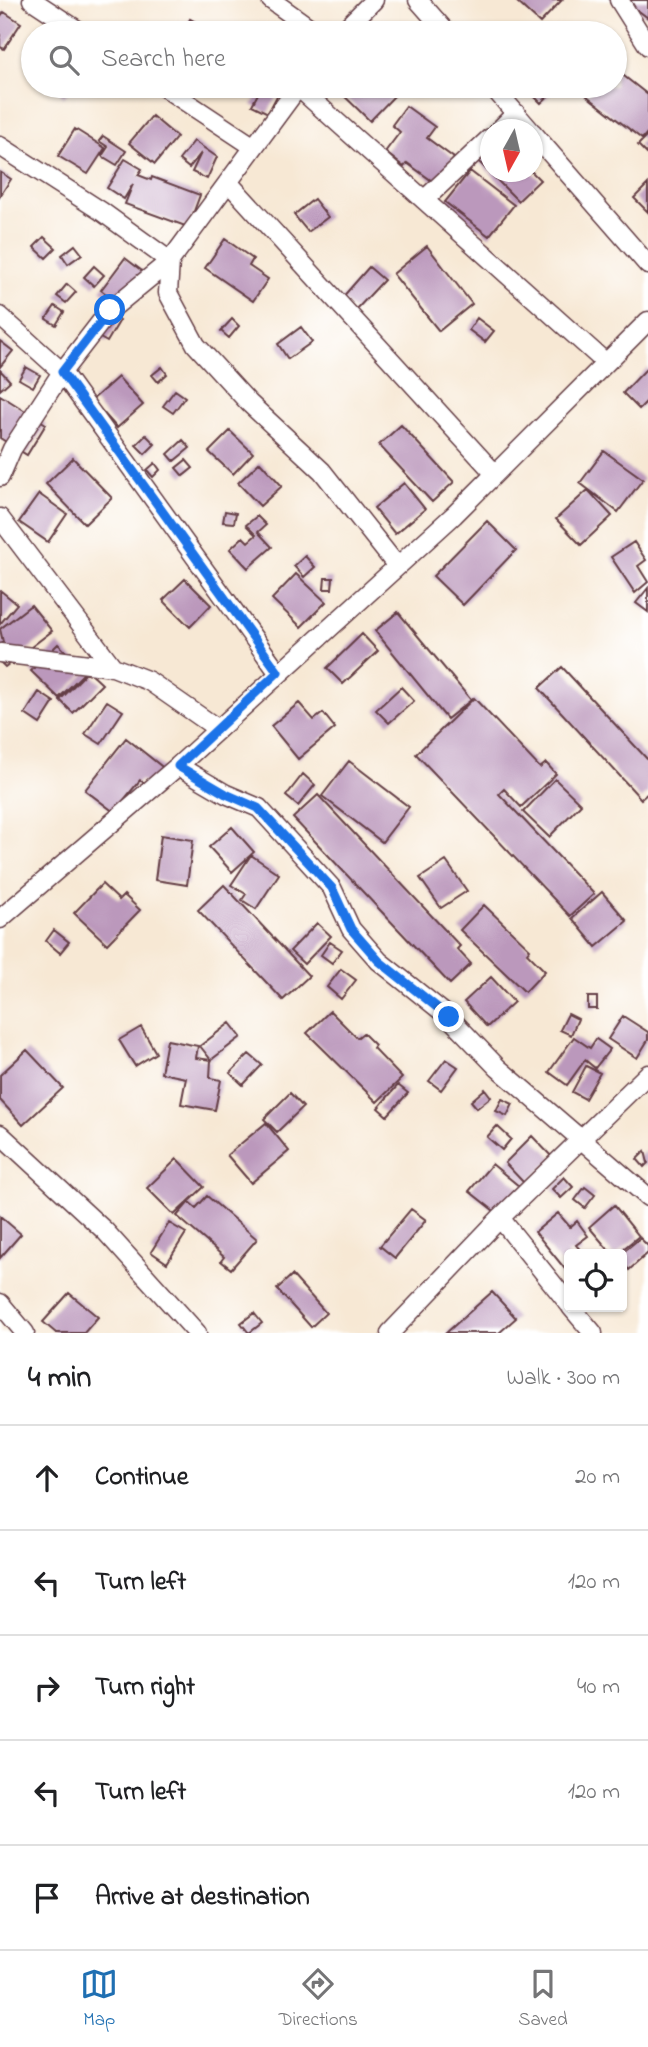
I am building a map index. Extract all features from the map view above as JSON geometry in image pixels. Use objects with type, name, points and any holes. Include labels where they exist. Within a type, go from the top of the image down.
[{"type":"street","points":[[32,0],[64,21]]},
{"type":"street","points":[[271,0],[300,21]]},
{"type":"street","points":[[353,21],[374,0]]},
{"type":"street","points":[[418,0],[436,21]]},
{"type":"street","points":[[619,0],[648,46]]},
{"type":"street","points":[[180,98],[254,146]]},
{"type":"street","points":[[0,477],[6,446],[62,372],[110,310],[170,261],[290,98]]},
{"type":"street","points":[[312,98],[606,363]]},
{"type":"street","points":[[503,98],[521,119]]},
{"type":"street","points":[[510,119],[516,113]]},
{"type":"street","points":[[543,145],[648,265]]},
{"type":"street","points":[[0,146],[101,211],[170,261]]},
{"type":"street","points":[[424,200],[480,148]]},
{"type":"street","points":[[228,182],[495,474]]},
{"type":"street","points":[[170,261],[168,293],[196,345],[249,403],[323,471],[397,566]]},
{"type":"street","points":[[0,316],[62,372],[278,672]]},
{"type":"street","points":[[0,919],[178,766],[397,566],[495,474],[648,321]]},
{"type":"street","points":[[0,518],[113,667]]},
{"type":"street","points":[[0,653],[113,667],[149,681],[219,729]]},
{"type":"street","points":[[178,766],[226,794],[258,808],[332,888],[351,929],[379,961],[449,1017],[498,1068],[648,1197]]},
{"type":"street","points":[[390,1333],[500,1218],[648,1074]]},
{"type":"street","points":[[0,1134],[105,1231],[197,1333]]},
{"type":"street","points":[[500,1218],[564,1298]]},
{"type":"street","points":[[0,1303],[26,1333]]},
{"type":"street","points":[[576,1312],[593,1333]]},
{"type":"building","points":[[515,0],[562,0],[542,21],[538,21]]},
{"type":"building","points":[[648,0],[648,18],[627,2]]},
{"type":"building","points":[[4,12],[21,23],[4,49],[0,47],[0,17]]},
{"type":"building","points":[[627,78],[648,95],[648,132],[642,139],[590,98],[627,98]]},
{"type":"building","points":[[256,98],[276,98],[268,113],[252,105]]},
{"type":"building","points":[[346,98],[392,98],[370,121]]},
{"type":"building","points":[[406,106],[435,127],[427,138],[454,158],[435,183],[407,163],[404,167],[385,152],[400,132],[392,125]]},
{"type":"building","points":[[152,116],[177,137],[155,164],[129,143]]},
{"type":"building","points":[[75,129],[105,148],[88,174],[58,156]]},
{"type":"building","points":[[648,135],[648,155],[638,145]]},
{"type":"building","points":[[103,136],[126,151],[117,165],[102,156],[108,147],[99,141]]},
{"type":"building","points":[[194,141],[217,157],[207,179],[192,172],[201,153],[189,168],[179,160]]},
{"type":"building","points":[[125,159],[142,169],[138,175],[151,180],[152,177],[200,195],[188,227],[125,204],[133,184],[124,199],[107,188]]},
{"type":"building","points":[[470,171],[480,179],[480,182],[484,182],[514,205],[489,236],[445,202]]},
{"type":"building","points":[[0,172],[11,179],[0,196]]},
{"type":"building","points":[[499,182],[538,182],[518,201]]},
{"type":"building","points":[[648,184],[648,212],[634,198]]},
{"type":"building","points":[[314,199],[328,217],[308,232],[294,215]]},
{"type":"building","points":[[44,237],[56,248],[46,258],[34,247]]},
{"type":"building","points":[[225,239],[253,259],[249,266],[268,279],[253,301],[205,268]]},
{"type":"building","points":[[75,245],[82,254],[68,264],[62,255]]},
{"type":"building","points":[[427,246],[472,304],[439,331],[393,274]]},
{"type":"building","points":[[125,258],[146,274],[122,306],[101,290]]},
{"type":"building","points":[[94,266],[104,275],[94,286],[84,277]]},
{"type":"building","points":[[369,267],[384,280],[355,311],[341,299]]},
{"type":"building","points":[[67,284],[76,292],[66,303],[57,296]]},
{"type":"building","points":[[55,306],[64,312],[56,325],[46,319]]},
{"type":"building","points":[[101,309],[120,320],[107,342],[88,331]]},
{"type":"building","points":[[477,318],[494,331],[485,342],[469,330]]},
{"type":"building","points":[[232,319],[239,326],[229,338],[221,331]]},
{"type":"building","points":[[301,327],[312,342],[288,359],[278,344]]},
{"type":"building","points":[[0,341],[13,351],[0,367]]},
{"type":"building","points":[[26,367],[40,375],[33,387],[19,379]]},
{"type":"building","points":[[162,367],[167,374],[158,382],[152,375]]},
{"type":"building","points":[[648,367],[648,400],[639,409],[623,393]]},
{"type":"building","points":[[0,370],[10,381],[0,390]]},
{"type":"building","points":[[118,377],[143,405],[117,428],[92,400]]},
{"type":"building","points":[[175,390],[185,397],[173,413],[163,406]]},
{"type":"building","points":[[0,395],[46,424],[27,455],[0,438]]},
{"type":"building","points":[[401,425],[454,482],[432,502],[379,445]]},
{"type":"building","points":[[230,431],[253,453],[233,474],[209,452]]},
{"type":"building","points":[[146,435],[155,444],[145,454],[136,445]]},
{"type":"building","points":[[183,440],[190,448],[174,461],[168,454]]},
{"type":"building","points":[[604,451],[643,479],[618,512],[580,483]]},
{"type":"building","points":[[73,458],[112,498],[85,524],[46,484]]},
{"type":"building","points":[[186,460],[193,468],[183,476],[176,468]]},
{"type":"building","points":[[260,462],[282,486],[260,506],[238,483]]},
{"type":"building","points":[[155,463],[160,470],[153,477],[147,470]]},
{"type":"building","points":[[404,483],[425,509],[395,534],[374,508]]},
{"type":"building","points":[[588,490],[612,516],[581,545],[556,519]]},
{"type":"building","points":[[39,494],[67,514],[48,542],[19,522]]},
{"type":"building","points":[[225,511],[236,513],[234,523],[223,522]]},
{"type":"building","points":[[257,516],[266,525],[258,532],[272,547],[248,568],[230,549],[243,537],[248,542],[256,535],[246,525]]},
{"type":"building","points":[[487,521],[516,550],[463,605],[433,576]]},
{"type":"building","points":[[634,542],[646,560],[638,566],[648,582],[635,593],[611,557]]},
{"type":"building","points":[[305,556],[315,567],[304,577],[294,566]]},
{"type":"building","points":[[296,574],[326,602],[301,627],[272,599]]},
{"type":"building","points":[[325,578],[333,578],[332,589],[324,589]]},
{"type":"building","points":[[185,579],[211,605],[190,627],[163,600]]},
{"type":"building","points":[[648,588],[648,612],[636,603]]},
{"type":"building","points":[[0,592],[17,604],[0,624]]},
{"type":"building","points":[[31,605],[52,631],[5,667],[0,662],[0,644],[3,642],[0,629]]},
{"type":"building","points":[[398,612],[471,700],[447,719],[375,631]]},
{"type":"building","points":[[362,634],[378,651],[343,684],[327,668]]},
{"type":"building","points":[[58,644],[86,671],[59,698],[31,671]]},
{"type":"building","points":[[562,667],[648,760],[648,793],[641,799],[539,688]]},
{"type":"building","points":[[88,671],[102,684],[73,713],[60,700]]},
{"type":"building","points":[[401,687],[414,701],[389,723],[376,710]]},
{"type":"building","points":[[39,692],[54,702],[40,724],[25,714]]},
{"type":"building","points":[[474,698],[540,768],[546,763],[556,774],[521,807],[504,789],[499,794],[594,894],[570,916],[416,754]]},
{"type":"building","points":[[107,701],[123,711],[101,744],[85,734]]},
{"type":"building","points":[[299,703],[314,720],[323,713],[335,728],[298,759],[271,726]]},
{"type":"building","points":[[126,738],[166,770],[151,788],[140,780],[114,812],[85,790]]},
{"type":"building","points":[[349,761],[409,807],[382,842],[322,796]]},
{"type":"building","points":[[303,774],[315,785],[298,806],[286,796]]},
{"type":"building","points":[[555,779],[581,804],[549,837],[523,812]]},
{"type":"building","points":[[318,795],[460,946],[457,949],[471,964],[450,984],[293,818]]},
{"type":"building","points":[[232,827],[254,852],[232,872],[209,847]]},
{"type":"building","points":[[161,835],[193,840],[187,885],[155,880]]},
{"type":"building","points":[[251,855],[279,874],[256,909],[242,900],[246,894],[231,885]]},
{"type":"building","points":[[446,861],[467,891],[441,908],[420,878]]},
{"type":"building","points":[[102,884],[119,900],[124,895],[140,910],[107,944],[74,913]]},
{"type":"building","points":[[224,885],[309,976],[283,1000],[198,910]]},
{"type":"building","points":[[602,892],[627,921],[596,947],[572,918]]},
{"type":"building","points":[[484,905],[530,949],[527,953],[545,971],[525,992],[460,930]]},
{"type":"building","points":[[317,923],[331,936],[304,964],[290,951]]},
{"type":"building","points":[[54,930],[69,942],[60,953],[46,941]]},
{"type":"building","points":[[330,942],[342,950],[332,963],[321,955]]},
{"type":"building","points":[[341,969],[356,980],[341,999],[327,987]]},
{"type":"building","points":[[491,977],[514,1002],[487,1027],[464,1002]]},
{"type":"building","points":[[588,997],[597,997],[597,1009],[588,1009]]},
{"type":"building","points":[[330,1011],[357,1038],[363,1033],[375,1045],[373,1048],[402,1078],[377,1102],[307,1033]]},
{"type":"building","points":[[568,1014],[578,1019],[571,1035],[560,1030]]},
{"type":"building","points":[[623,1016],[648,1032],[648,1040],[637,1058],[608,1039]]},
{"type":"building","points":[[230,1023],[241,1037],[211,1060],[200,1046]]},
{"type":"building","points":[[141,1027],[156,1053],[135,1066],[119,1040]]},
{"type":"building","points":[[574,1037],[590,1048],[596,1039],[610,1049],[595,1068],[585,1060],[567,1085],[549,1072]]},
{"type":"building","points":[[167,1040],[198,1046],[196,1058],[211,1060],[210,1078],[221,1080],[215,1110],[181,1104],[186,1078],[161,1073]]},
{"type":"building","points":[[27,1050],[63,1088],[23,1125],[0,1100],[0,1075]]},
{"type":"building","points":[[249,1054],[262,1065],[243,1085],[230,1073]]},
{"type":"building","points":[[446,1059],[458,1067],[441,1090],[429,1081]]},
{"type":"building","points":[[586,1066],[600,1073],[585,1099],[572,1092]]},
{"type":"building","points":[[398,1085],[408,1093],[387,1116],[378,1108]]},
{"type":"building","points":[[485,1089],[491,1097],[477,1108],[471,1101]]},
{"type":"building","points":[[290,1093],[303,1107],[277,1132],[264,1119]]},
{"type":"building","points":[[502,1099],[513,1104],[507,1116],[496,1111]]},
{"type":"building","points":[[266,1123],[289,1151],[251,1183],[227,1155]]},
{"type":"building","points":[[497,1126],[511,1139],[502,1150],[487,1137]]},
{"type":"building","points":[[532,1136],[553,1158],[525,1184],[505,1163]]},
{"type":"building","points":[[645,1151],[648,1163],[644,1167],[637,1159]]},
{"type":"building","points":[[177,1159],[204,1187],[174,1215],[147,1188]]},
{"type":"building","points":[[492,1164],[520,1187],[498,1214],[469,1191]]},
{"type":"building","points":[[564,1177],[573,1187],[561,1198],[552,1189]]},
{"type":"building","points":[[585,1187],[595,1195],[585,1208],[575,1200]]},
{"type":"building","points":[[207,1196],[257,1239],[231,1269],[221,1261],[224,1257],[177,1216],[189,1202],[196,1208]]},
{"type":"building","points":[[614,1205],[639,1236],[623,1249],[608,1249],[589,1227]]},
{"type":"building","points":[[411,1209],[426,1220],[395,1258],[380,1246]]},
{"type":"building","points":[[558,1213],[570,1227],[577,1221],[588,1236],[576,1245],[579,1249],[564,1249],[564,1268],[535,1232]]},
{"type":"building","points":[[0,1216],[21,1234],[0,1258]]},
{"type":"building","points":[[169,1223],[186,1233],[167,1263],[151,1252]]},
{"type":"building","points":[[640,1238],[648,1246],[648,1253],[629,1270],[627,1249]]},
{"type":"building","points":[[292,1275],[326,1313],[311,1327],[277,1289]]},
{"type":"building","points":[[492,1292],[516,1318],[499,1333],[446,1333]]},
{"type":"building","points":[[69,1293],[98,1317],[84,1333],[56,1333],[43,1322]]},
{"type":"building","points":[[254,1313],[262,1323],[249,1333],[241,1323]]},
{"type":"route","points":[[110,310],[62,372],[278,672],[178,766],[226,794],[258,808],[290,839],[332,888],[351,929],[379,961],[449,1017]]}]
